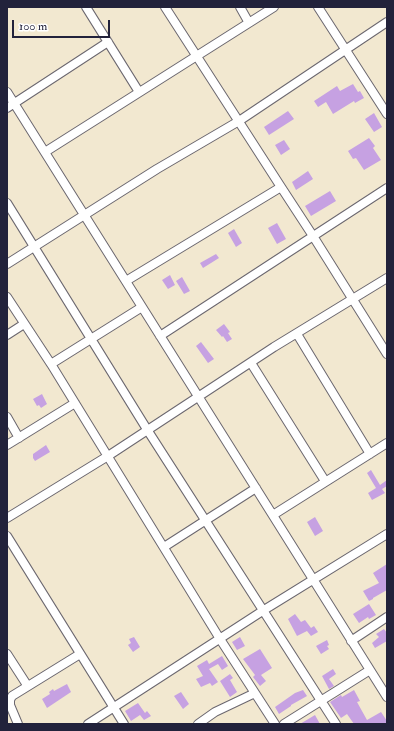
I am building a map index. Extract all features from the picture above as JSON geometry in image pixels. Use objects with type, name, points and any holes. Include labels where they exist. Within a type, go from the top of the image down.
[{"type":"street","points":[[86,7],[139,92]]},
{"type":"street","points":[[165,7],[354,299],[387,354]]},
{"type":"street","points":[[240,7],[249,23]]},
{"type":"street","points":[[45,152],[274,7]]},
{"type":"street","points":[[318,7],[387,113]]},
{"type":"street","points":[[7,264],[158,169],[239,121],[387,22]]},
{"type":"street","points":[[11,106],[108,42]]},
{"type":"street","points":[[7,92],[11,106],[45,152],[387,697]]},
{"type":"street","points":[[126,281],[281,187]]},
{"type":"street","points":[[160,336],[387,188]]},
{"type":"street","points":[[7,202],[148,431],[336,724]]},
{"type":"street","points":[[7,518],[148,431],[251,363],[387,278]]},
{"type":"street","points":[[7,297],[51,364],[220,639],[276,724]]},
{"type":"street","points":[[51,364],[142,307]]},
{"type":"street","points":[[7,335],[24,324]]},
{"type":"street","points":[[297,334],[370,454]]},
{"type":"street","points":[[251,363],[325,482]]},
{"type":"street","points":[[7,445],[75,403]]},
{"type":"street","points":[[7,418],[19,438]]},
{"type":"street","points":[[273,515],[387,443]]},
{"type":"street","points":[[164,547],[256,488]]},
{"type":"street","points":[[88,724],[264,610],[387,534]]},
{"type":"street","points":[[7,536],[124,724]]},
{"type":"street","points":[[351,641],[387,617]]},
{"type":"street","points":[[7,654],[27,686]]},
{"type":"street","points":[[18,724],[11,710],[10,700],[16,693],[80,654]]},
{"type":"street","points":[[284,724],[370,670]]},
{"type":"street","points":[[198,724],[209,716],[255,693]]},
{"type":"building","points":[[353,84],[364,98],[355,103],[354,101],[333,114],[326,102],[318,107],[314,101],[337,86],[340,91]]},
{"type":"building","points":[[288,111],[294,119],[269,135],[264,127]]},
{"type":"building","points":[[374,113],[382,127],[374,132],[365,119]]},
{"type":"building","points":[[369,138],[375,146],[373,148],[381,160],[364,170],[356,158],[353,159],[348,151]]},
{"type":"building","points":[[284,140],[290,149],[281,155],[275,145]]},
{"type":"building","points":[[308,171],[313,179],[296,190],[292,182]]},
{"type":"building","points":[[330,191],[336,201],[311,216],[305,206]]},
{"type":"building","points":[[277,223],[286,239],[277,244],[268,228]]},
{"type":"building","points":[[234,229],[242,243],[236,247],[228,233]]},
{"type":"building","points":[[216,254],[219,258],[203,268],[200,263]]},
{"type":"building","points":[[170,275],[175,285],[168,289],[162,280]]},
{"type":"building","points":[[182,277],[190,291],[184,294],[176,281]]},
{"type":"building","points":[[224,324],[230,332],[228,333],[232,339],[227,342],[216,330]]},
{"type":"building","points":[[201,342],[214,359],[208,363],[196,346]]},
{"type":"building","points":[[42,394],[47,404],[41,408],[39,405],[37,406],[33,399]]},
{"type":"building","points":[[46,445],[50,452],[35,461],[33,454]]},
{"type":"building","points":[[371,470],[380,485],[387,480],[387,486],[382,489],[385,493],[372,500],[368,493],[376,488],[367,473]]},
{"type":"building","points":[[315,517],[323,531],[315,536],[307,522]]},
{"type":"building","points":[[387,564],[387,590],[369,601],[363,591],[379,583],[373,573]]},
{"type":"building","points":[[369,604],[376,615],[369,619],[368,617],[359,623],[353,614]]},
{"type":"building","points":[[295,614],[301,622],[305,620],[311,628],[314,626],[318,632],[311,636],[307,631],[297,636],[288,619]]},
{"type":"building","points":[[384,629],[387,633],[387,641],[375,648],[372,643],[379,637],[376,634]]},
{"type":"building","points":[[134,637],[140,647],[133,652],[128,645],[131,643],[129,639]]},
{"type":"building","points":[[240,637],[245,646],[237,650],[232,642]]},
{"type":"building","points":[[327,640],[329,645],[327,646],[329,649],[321,654],[316,646]]},
{"type":"building","points":[[260,649],[272,668],[261,675],[266,681],[260,686],[253,677],[255,675],[243,659]]},
{"type":"building","points":[[222,656],[228,666],[222,670],[218,664],[209,669],[218,682],[212,686],[210,683],[201,687],[196,679],[203,676],[197,666],[207,660],[209,664]]},
{"type":"building","points":[[333,669],[336,674],[329,679],[334,686],[329,689],[322,676]]},
{"type":"building","points":[[230,674],[233,678],[230,680],[237,692],[230,697],[220,681]]},
{"type":"building","points":[[67,684],[71,692],[47,708],[42,699],[50,694],[49,692],[53,689],[54,691]]},
{"type":"building","points":[[303,690],[307,696],[279,714],[275,707],[295,693]]},
{"type":"building","points":[[354,690],[360,701],[357,702],[367,720],[381,712],[387,721],[387,724],[354,724],[347,714],[341,718],[330,702],[341,695],[342,697]]},
{"type":"building","points":[[181,692],[189,704],[183,709],[174,696]]},
{"type":"building","points":[[138,703],[145,713],[147,711],[151,716],[144,720],[140,715],[131,721],[125,711]]},
{"type":"building","points":[[315,715],[320,724],[300,724]]}]
